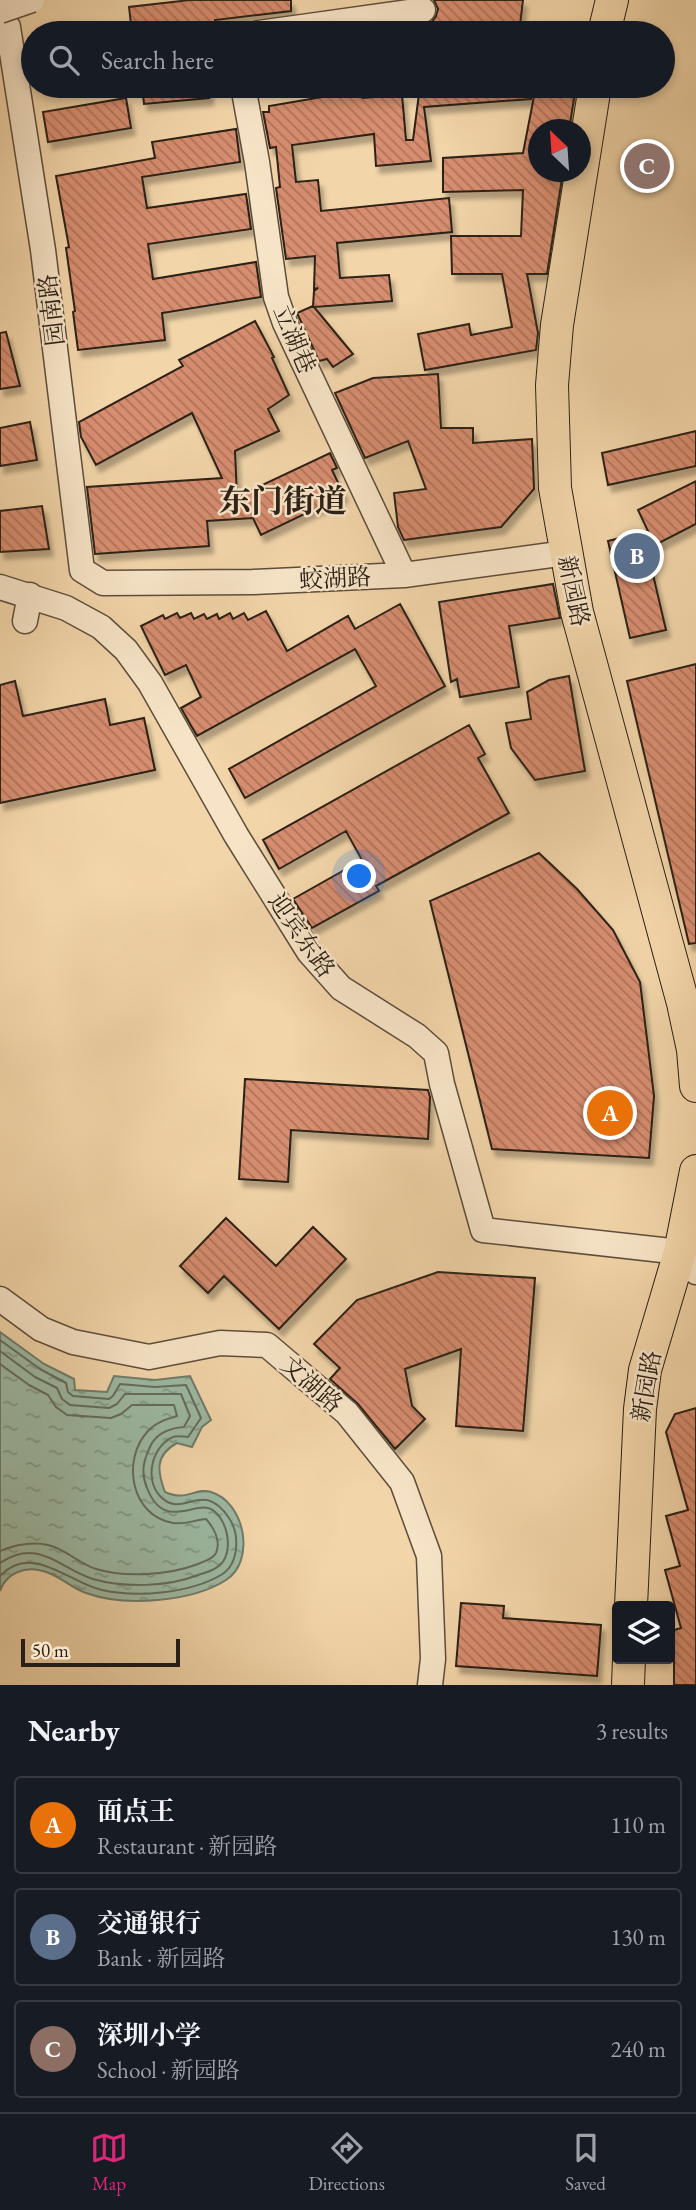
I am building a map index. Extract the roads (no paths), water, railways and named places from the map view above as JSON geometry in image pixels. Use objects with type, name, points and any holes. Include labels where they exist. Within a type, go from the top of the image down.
[{"type":"main road","points":[[607,21],[612,0]]},
{"type":"main road","name":"新园路","points":[[593,98],[557,325],[552,385],[555,488],[580,623],[690,1001],[696,1086]]},
{"type":"main road","name":"新园路","points":[[631,1601],[641,1396],[645,1370],[688,1262],[696,1171]]},
{"type":"main road","points":[[628,1685],[629,1664]]},
{"type":"street","points":[[4,19],[32,0]]},
{"type":"street","points":[[345,21],[423,10]]},
{"type":"street","name":"园南路","points":[[4,19],[43,250],[82,570],[103,583]]},
{"type":"street","name":"立湖巷","points":[[245,98],[276,297],[285,323],[404,575]]},
{"type":"street","name":"蛟湖路","points":[[103,583],[253,582],[404,575],[566,553]]},
{"type":"street","name":"迎宾东路","points":[[0,587],[66,608],[101,627],[126,650],[150,684],[236,835],[309,953],[341,988],[417,1036],[436,1053],[442,1084],[483,1230],[688,1262]]},
{"type":"street","points":[[26,621],[30,595]]},
{"type":"street","name":"文湖路","points":[[0,1299],[41,1329],[62,1337],[149,1357],[220,1343],[267,1345],[346,1413],[402,1482],[429,1556],[433,1659],[430,1685]]},
{"type":"water","points":[[0,1332],[44,1364],[74,1379],[75,1390],[107,1392],[114,1376],[155,1380],[190,1376],[211,1420],[202,1427],[192,1447],[177,1443],[165,1453],[161,1458],[160,1477],[165,1492],[179,1496],[200,1491],[211,1492],[232,1507],[239,1519],[243,1546],[241,1560],[226,1580],[195,1593],[177,1597],[119,1600],[81,1591],[54,1575],[30,1569],[11,1575],[0,1591]]},
{"type":"place","name":"深圳小学","points":[[647,166]]},
{"type":"place","name":"交通银行","points":[[637,556]]},
{"type":"place","name":"面点王","points":[[610,1113]]},
{"type":"district","name":"东门街道","points":[[283,501]]}]
